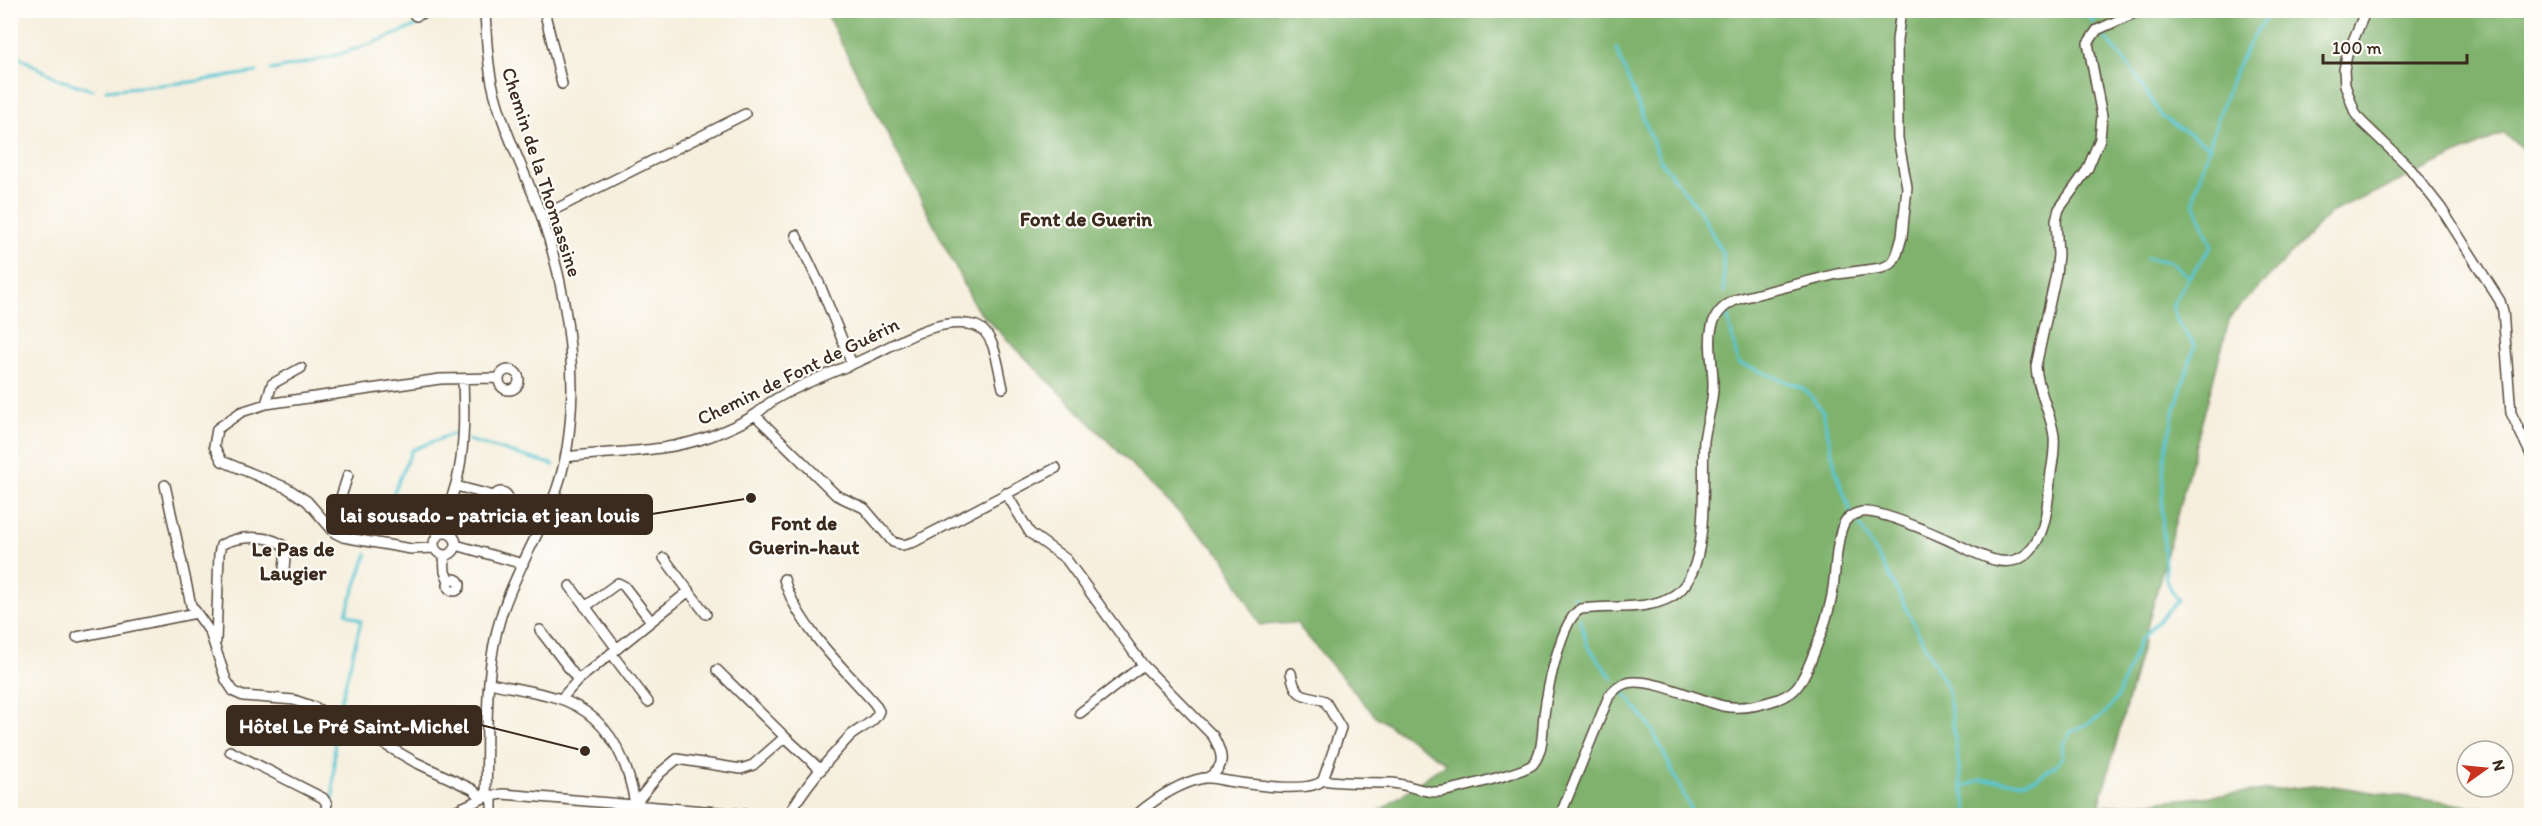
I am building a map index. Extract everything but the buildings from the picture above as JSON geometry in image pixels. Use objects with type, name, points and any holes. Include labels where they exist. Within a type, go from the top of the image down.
[{"type":"street","points":[[410,10],[416,16],[430,10]]},
{"type":"street","name":"Chemin de la Thomassine","points":[[485,10],[489,64],[494,92],[510,140],[542,216],[563,298],[570,342],[572,387],[566,457],[552,503],[500,618],[493,648],[486,797],[492,816]]},
{"type":"street","points":[[544,10],[562,84]]},
{"type":"street","points":[[1323,780],[1352,784],[1394,783],[1421,791],[1441,792],[1514,774],[1528,767],[1538,754],[1548,689],[1566,626],[1573,614],[1586,608],[1655,602],[1671,597],[1683,587],[1692,574],[1698,551],[1704,440],[1713,389],[1709,348],[1711,329],[1718,312],[1725,304],[1738,299],[1837,274],[1882,268],[1892,263],[1897,254],[1902,237],[1907,187],[1898,138],[1897,40],[1901,10]]},
{"type":"street","points":[[1560,816],[1609,696],[1618,686],[1637,682],[1725,706],[1761,704],[1776,700],[1796,688],[1805,674],[1831,600],[1842,528],[1855,514],[1878,513],[1946,539],[1991,560],[2014,560],[2024,556],[2033,548],[2046,509],[2054,455],[2054,436],[2036,379],[2036,366],[2057,262],[2056,220],[2059,209],[2093,161],[2100,139],[2101,107],[2088,43],[2097,30],[2141,10]]},
{"type":"street","points":[[2366,10],[2347,55],[2344,70],[2350,101],[2361,121],[2409,167],[2441,208],[2500,301],[2503,311],[2511,413],[2532,457]]},
{"type":"street","points":[[542,216],[745,114]]},
{"type":"street","points":[[796,235],[820,285],[852,364]]},
{"type":"street","name":"Chemin de Font de Guérin","points":[[566,457],[684,445],[738,425],[803,384],[927,329],[974,325],[982,330],[989,339],[1003,388]]},
{"type":"street","points":[[266,404],[272,384],[301,368]]},
{"type":"street","points":[[448,581],[444,555],[435,548],[417,549],[339,535],[307,501],[287,488],[228,464],[218,456],[214,439],[220,426],[241,412],[266,404],[418,381],[499,378]]},
{"type":"street","points":[[435,548],[435,539],[443,533],[446,513],[456,486],[463,442],[463,379]]},
{"type":"street","points":[[755,415],[836,495],[854,501],[864,508],[896,544],[914,542],[1056,468]]},
{"type":"street","points":[[331,528],[348,475]]},
{"type":"street","points":[[165,485],[189,600],[208,629],[226,680],[237,694],[305,703],[486,797]]},
{"type":"street","points":[[456,486],[494,496]]},
{"type":"street","points":[[1006,493],[1030,532],[1066,559],[1143,665],[1216,742],[1221,757],[1218,771],[1207,778],[1182,785],[1162,795],[1135,816]]},
{"type":"street","points":[[443,533],[452,536],[456,545]]},
{"type":"street","points":[[215,647],[221,545],[246,537],[282,544],[286,549],[284,569]]},
{"type":"street","points":[[456,545],[523,564]]},
{"type":"street","points":[[444,555],[453,551],[456,545]]},
{"type":"street","points":[[664,558],[706,614]]},
{"type":"street","points":[[784,579],[796,608],[831,654],[876,704],[879,711],[875,718],[852,734],[788,816]]},
{"type":"street","points":[[585,607],[618,583],[624,586],[651,621]]},
{"type":"street","points":[[570,586],[648,702]]},
{"type":"street","points":[[561,699],[578,680],[689,591]]},
{"type":"street","points":[[77,637],[196,613]]},
{"type":"street","points":[[540,630],[578,680]]},
{"type":"street","points":[[1080,713],[1143,665]]},
{"type":"street","points":[[717,670],[821,771]]},
{"type":"street","points":[[1207,778],[1249,784],[1310,787],[1319,785],[1341,734],[1341,728],[1325,701],[1301,695],[1293,683],[1291,674]]},
{"type":"street","points":[[490,683],[561,699],[580,709],[609,734],[624,761],[635,804]]},
{"type":"street","points":[[635,804],[645,789],[669,764],[677,759],[741,769],[753,765],[785,737]]},
{"type":"street","points":[[230,751],[323,798],[327,804],[324,816]]},
{"type":"street","points":[[633,791],[645,789]]},
{"type":"street","points":[[443,816],[486,797],[580,799],[764,816]]},
{"type":"green space","points":[[825,11],[2531,11],[2531,156],[2504,133],[2330,213],[2230,317],[2099,807],[2325,785],[2531,815],[1374,815],[1446,763],[1375,716],[1296,623],[1260,625],[1224,558],[976,308]]},
{"type":"waterway","points":[[271,70],[362,47],[427,21],[448,10]]},
{"type":"waterway","points":[[1999,13],[2002,10]]},
{"type":"waterway","points":[[2083,10],[2094,23]]},
{"type":"waterway","points":[[1969,816],[1962,788],[1980,780],[2025,782],[2038,778],[2057,764],[2062,758],[2063,744],[2071,732],[2102,716],[2116,700],[2140,640],[2178,600],[2166,581],[2162,512],[2164,460],[2173,415],[2195,345],[2178,322],[2172,306],[2189,277],[2212,246],[2194,203],[2196,189],[2235,72],[2258,29],[2273,10]]},
{"type":"waterway","points":[[2104,36],[2130,67],[2162,117],[2210,147]]},
{"type":"waterway","points":[[1616,48],[1660,160],[1700,211],[1723,254],[1724,292]]},
{"type":"waterway","points":[[10,52],[60,80],[93,90]]},
{"type":"waterway","points":[[106,90],[191,82],[257,72]]},
{"type":"waterway","points":[[2146,258],[2171,262],[2189,277]]},
{"type":"waterway","points":[[1727,314],[1738,363],[1803,388],[1823,412],[1836,471],[1851,513]]},
{"type":"waterway","points":[[377,531],[412,450],[452,434],[456,435]]},
{"type":"waterway","points":[[468,440],[554,465]]},
{"type":"waterway","points":[[1860,526],[1889,575],[1948,690],[1962,788]]},
{"type":"waterway","points":[[338,713],[361,621],[346,613],[367,554]]},
{"type":"waterway","points":[[1574,596],[1576,602]]},
{"type":"waterway","points":[[1580,619],[1587,645],[1613,679]]},
{"type":"waterway","points":[[1624,693],[1652,729],[1694,816]]},
{"type":"waterway","points":[[329,816],[333,800],[335,727]]},
{"type":"place","name":"lai sousado - patricia et jean louis","points":[[751,498]]},
{"type":"place","name":"Hôtel Le Pré Saint-Michel","points":[[585,751]]},
{"type":"district","name":"Font de Guerin","points":[[1086,218]]},
{"type":"district","name":"Font de Guerin-haut","points":[[804,534]]},
{"type":"district","name":"Le Pas de Laugier","points":[[293,560]]}]
